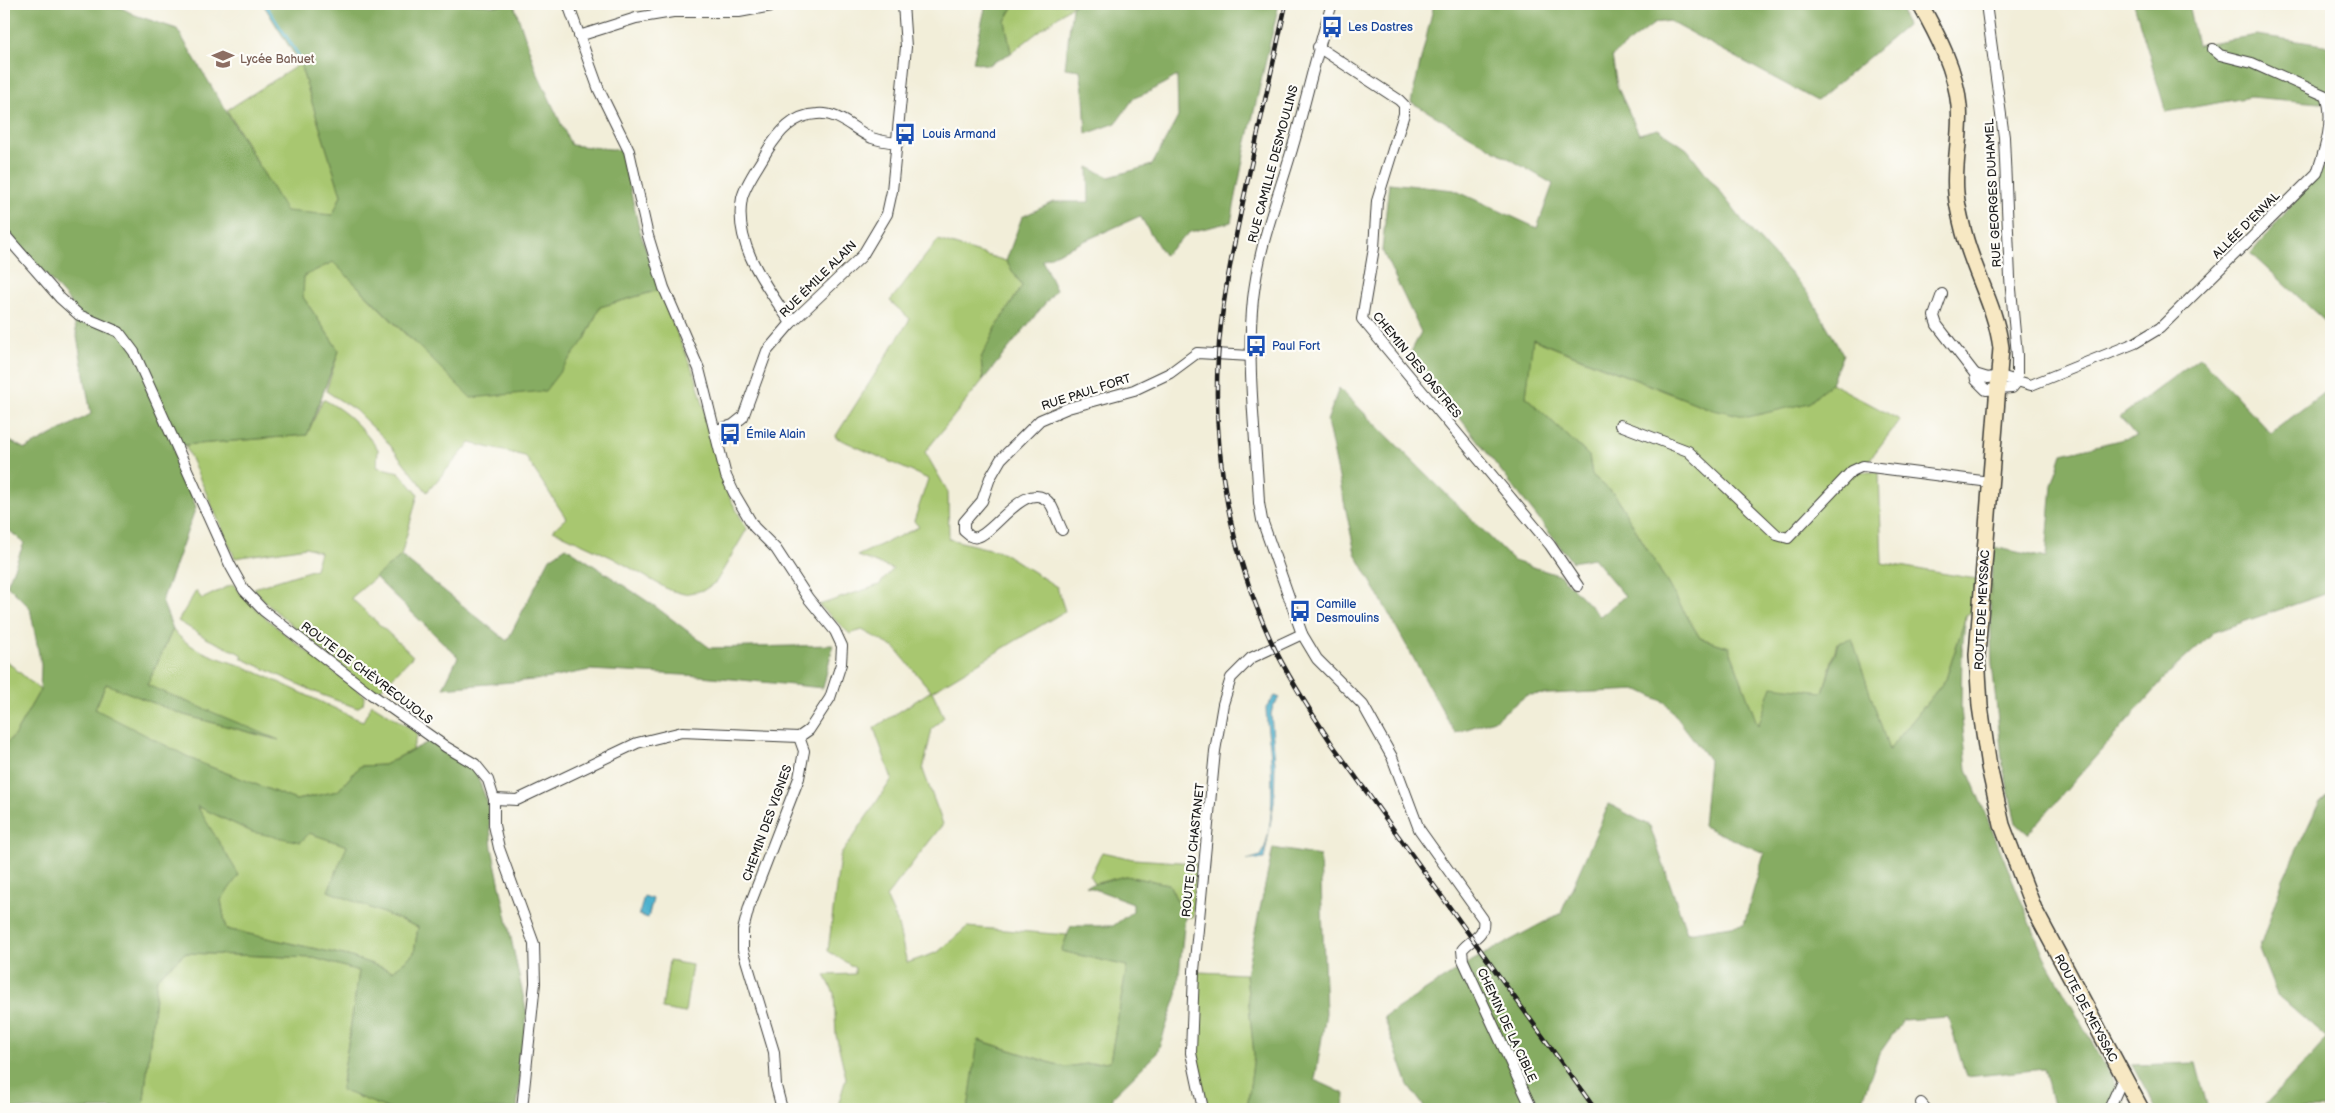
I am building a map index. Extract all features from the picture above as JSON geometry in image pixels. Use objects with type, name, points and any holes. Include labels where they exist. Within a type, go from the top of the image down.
[{"type":"main road","name":"ROUTE DE MEYSSAC","points":[[1920,4],[1955,80],[1959,104],[1960,130],[1956,193],[1964,235],[1996,317],[2001,348],[1977,654],[1980,706],[1992,784],[2002,825],[2034,909],[2141,1109]]},
{"type":"street","points":[[494,799],[517,800],[637,743],[682,732],[799,737],[809,730],[830,698],[841,664],[842,646],[834,631],[808,598],[776,549],[754,527],[726,476],[716,430],[699,369],[662,279],[648,236],[629,151],[599,90],[568,4]]},
{"type":"street","points":[[579,36],[672,8],[739,12],[783,4]]},
{"type":"street","name":"RUE ÉMILE ALAIN","points":[[716,430],[733,425],[743,417],[767,351],[792,323],[862,256],[887,214],[898,143],[906,47],[903,4]]},
{"type":"street","name":"RUE CAMILLE DESMOULINS","points":[[1332,4],[1318,47],[1299,125],[1265,233],[1253,298],[1251,356],[1259,503],[1262,520],[1302,634],[1317,659],[1363,704],[1392,757],[1419,829],[1483,919],[1484,927],[1482,934],[1462,950]]},
{"type":"street","name":"RUE GEORGES DUHAMEL","points":[[1986,4],[2004,137],[2017,382]]},
{"type":"street","name":"CHEMIN DES DASTRES","points":[[1318,47],[1404,105],[1404,114],[1377,201],[1374,248],[1362,319],[1550,545],[1578,586]]},
{"type":"street","name":"ALLÉE D'ENVAL","points":[[2017,382],[2031,385],[2135,343],[2160,328],[2317,173],[2327,142],[2330,106],[2326,96],[2252,64],[2220,55],[2213,49]]},
{"type":"street","points":[[792,323],[760,277],[746,245],[741,221],[742,198],[749,182],[777,135],[790,123],[801,117],[817,114],[832,115],[873,138],[898,143]]},
{"type":"street","name":"ROUTE DE CHÈVRECUJOLS","points":[[4,234],[60,298],[78,315],[119,332],[134,352],[230,565],[244,590],[264,611],[355,683],[446,747],[475,764],[488,780],[494,799],[494,825],[499,848],[534,944],[535,983],[522,1109]]},
{"type":"street","points":[[1942,294],[1934,316],[1937,325],[1975,374],[1976,380],[1986,390],[1999,383],[2017,382]]},
{"type":"street","name":"RUE PAUL FORT","points":[[1062,530],[1050,505],[1044,499],[1034,497],[1008,510],[990,530],[978,537],[970,536],[964,531],[964,522],[982,501],[990,478],[1001,459],[1040,420],[1068,408],[1134,390],[1170,373],[1198,353],[1251,356]]},
{"type":"street","points":[[1975,374],[1999,383]]},
{"type":"street","points":[[1620,425],[1688,451],[1777,536],[1788,538],[1852,471],[1863,466],[1990,482]]},
{"type":"street","name":"ROUTE DU CHASTANET","points":[[1203,1109],[1191,1053],[1194,970],[1215,751],[1223,704],[1231,678],[1251,658],[1302,634]]},
{"type":"street","name":"CHEMIN DES VIGNES","points":[[782,1109],[776,1086],[774,1052],[743,950],[743,930],[749,907],[799,778],[804,751],[799,737]]},
{"type":"street","name":"CHEMIN DE LA CIBLE","points":[[1462,950],[1463,960],[1532,1109]]},
{"type":"street","points":[[2109,1109],[2123,1078]]},
{"type":"green space","points":[[4,4],[114,4],[135,15],[177,29],[286,211],[333,215],[341,195],[300,64],[263,4],[482,4],[492,6],[514,4],[536,70],[571,145],[621,150],[639,228],[659,290],[600,307],[585,339],[545,391],[471,398],[333,262],[304,276],[303,297],[339,351],[307,435],[185,445],[173,448],[196,507],[162,601],[173,629],[147,685],[279,740],[184,715],[106,684],[95,709],[198,762],[296,800],[338,791],[360,766],[384,765],[430,741],[475,770],[488,804],[492,848],[527,1014],[517,1109],[389,1109],[341,1090],[359,971],[314,958],[185,953],[157,978],[143,1109],[4,1109],[4,745],[14,736],[40,690],[41,665],[30,608],[7,585],[24,543],[4,526],[4,438],[25,449],[91,414],[71,303],[4,227]],"holes":[[[197,806],[252,832],[301,842],[309,833],[347,846],[328,891],[418,927],[414,953],[393,971],[348,956],[226,929],[221,900],[239,875]]]},
{"type":"green space","points":[[986,4],[1015,4],[1005,21],[1011,53],[988,65],[973,62]]},
{"type":"green space","points":[[1015,4],[1074,4],[1011,53],[1005,21]]},
{"type":"green space","points":[[1075,4],[1279,4],[1245,150],[1231,222],[1190,232],[1164,255],[1140,216],[1042,260],[1056,290],[983,380],[981,358],[997,326],[1022,286],[1006,261],[1022,217],[1053,202],[1089,202],[1088,167],[1109,177],[1152,165],[1178,117],[1177,76],[1134,98],[1116,123],[1086,134],[1080,70],[1065,68],[1072,7]]},
{"type":"green space","points":[[1434,4],[1901,4],[1906,26],[1817,101],[1669,21],[1655,23],[1612,56],[1617,86],[1639,134],[1658,129],[1687,149],[1745,224],[1808,293],[1843,354],[1831,383],[1809,403],[1748,417],[1705,407],[1533,339],[1526,397],[1589,456],[1592,475],[1615,495],[1700,638],[1729,647],[1758,726],[1772,686],[1823,692],[1838,643],[1852,639],[1889,750],[1946,679],[1966,616],[1962,651],[1961,708],[1967,769],[2044,956],[2129,1109],[2054,1109],[2044,1069],[1966,1077],[1948,1017],[1903,1020],[1879,1054],[1860,1105],[1862,1109],[1426,1109],[1408,1085],[1384,1017],[1468,963],[1561,913],[1609,804],[1650,826],[1687,933],[1744,924],[1764,853],[1703,826],[1709,760],[1666,703],[1639,690],[1527,695],[1494,720],[1455,733],[1355,553],[1327,421],[1339,388],[1514,561],[1561,576],[1600,616],[1625,596],[1593,558],[1572,562],[1410,354],[1421,332],[1382,250],[1389,183],[1454,190],[1537,228],[1553,184],[1411,102]]},
{"type":"green space","points":[[2134,4],[2188,4],[2197,45],[2257,35],[2331,46],[2331,104],[2251,97],[2166,112]]},
{"type":"green space","points":[[300,64],[341,195],[333,215],[286,212],[227,110]]},
{"type":"green space","points":[[2331,159],[2331,272],[2326,277],[2331,284],[2331,327],[2251,253]]},
{"type":"green space","points":[[938,240],[1006,261],[1022,286],[997,326],[981,358],[983,380],[925,452],[948,492],[949,539],[1002,552],[1057,587],[1065,611],[932,691],[944,717],[932,729],[923,770],[943,824],[886,897],[897,921],[907,963],[938,952],[967,927],[1067,935],[1062,951],[1127,966],[1110,1061],[1064,1067],[979,1040],[968,1109],[837,1109],[846,1078],[836,1035],[834,993],[825,975],[855,974],[855,968],[828,951],[840,856],[892,779],[874,728],[931,691],[895,648],[862,630],[850,634],[819,605],[879,585],[893,569],[857,556],[919,527],[914,521],[928,479],[835,437],[910,319],[890,301]]},
{"type":"green space","points":[[333,262],[414,343],[585,339],[600,307],[659,290],[696,378],[727,493],[747,529],[716,582],[704,590],[684,594],[669,590],[613,558],[553,530],[566,518],[525,456],[470,443],[427,492],[385,439],[355,410],[326,391],[339,351],[303,297],[303,276]]},
{"type":"green space","points":[[1532,339],[1705,407],[1809,403],[1831,383],[1900,420],[1860,472],[1879,472],[1882,563],[1991,580],[1990,603],[1966,616],[1946,679],[1889,750],[1837,643],[1823,692],[1758,727],[1729,647],[1700,638],[1615,495],[1592,475],[1589,456],[1526,397]]},
{"type":"green space","points":[[2200,357],[2271,433],[2331,387],[2331,592],[2214,632],[2169,673],[2028,834],[2016,823],[2003,767],[1992,664],[1990,603],[1993,547],[2046,558],[2052,485],[2062,454],[2136,436],[2120,417]]},
{"type":"green space","points":[[323,399],[347,415],[372,441],[378,449],[377,467],[399,472],[418,494],[401,556],[351,598],[413,656],[377,693],[362,684],[266,603],[254,588],[315,569],[320,552],[306,547],[235,558],[185,445],[307,435]]},
{"type":"green space","points":[[566,547],[656,607],[710,648],[833,645],[823,688],[701,676],[590,670],[545,679],[443,688],[458,657],[375,577],[401,556],[507,641],[550,558]]},
{"type":"green space","points":[[233,584],[261,614],[365,696],[363,704],[357,708],[322,695],[241,658],[243,655],[208,639],[178,621],[196,591],[202,599]]},
{"type":"green space","points":[[173,629],[189,644],[199,650],[254,671],[355,718],[363,721],[372,704],[418,733],[412,750],[384,765],[360,766],[338,791],[296,800],[198,762],[95,710],[106,684],[184,715],[274,739],[147,686]]},
{"type":"green space","points":[[4,659],[40,690],[14,736],[4,745]]},
{"type":"green space","points":[[2331,791],[2331,1109],[2262,1109],[2327,1039],[2277,995],[2259,950],[2283,879],[2319,803]]},
{"type":"green space","points":[[196,805],[252,832],[309,833],[348,846],[328,891],[418,927],[414,953],[393,971],[348,956],[226,929],[221,900]]},
{"type":"green space","points":[[1273,848],[1320,856],[1326,1013],[1315,1080],[1345,1094],[1344,1109],[1247,1109],[1254,1055],[1246,974]]},
{"type":"green space","points":[[1102,852],[1133,859],[1196,863],[1193,917],[1185,917],[1169,884],[1125,876],[1094,884],[1090,876]]},
{"type":"green space","points":[[1125,876],[1169,884],[1185,917],[1177,995],[1157,1053],[1112,1097],[1113,1109],[968,1109],[978,1040],[1064,1067],[1110,1061],[1127,966],[1061,951],[1071,926],[1113,926],[1133,911],[1133,903],[1086,886]]},
{"type":"green space","points":[[184,953],[314,958],[359,971],[341,1089],[389,1109],[143,1109],[157,978]]},
{"type":"green space","points":[[669,961],[692,965],[685,1013],[662,1009]]},
{"type":"green space","points":[[1198,972],[1246,974],[1254,1055],[1247,1109],[1208,1109],[1195,1047]]},
{"type":"green space","points":[[2196,1063],[2208,1109],[2156,1109],[2132,1065]]},
{"type":"water","points":[[1275,696],[1280,698],[1273,706],[1271,714],[1275,764],[1274,802],[1264,859],[1247,860],[1261,856],[1268,835],[1272,784],[1266,708]]},
{"type":"water","points":[[644,896],[653,899],[648,918],[639,915]]},
{"type":"waterway","points":[[265,4],[299,56]]},
{"type":"railway","points":[[1286,4],[1236,237],[1225,297],[1218,358],[1218,430],[1227,503],[1235,539],[1245,574],[1271,641],[1308,706],[1332,744],[1595,1109]]},
{"type":"place","name":"Les Dastres","points":[[1332,27]]},
{"type":"place","name":"Lycée Bahuet","points":[[223,59]]},
{"type":"place","name":"Louis Armand","points":[[905,134]]},
{"type":"place","name":"Paul Fort","points":[[1256,346]]},
{"type":"place","name":"Émile Alain","points":[[730,434]]},
{"type":"place","name":"Camille Desmoulins","points":[[1300,611]]}]
